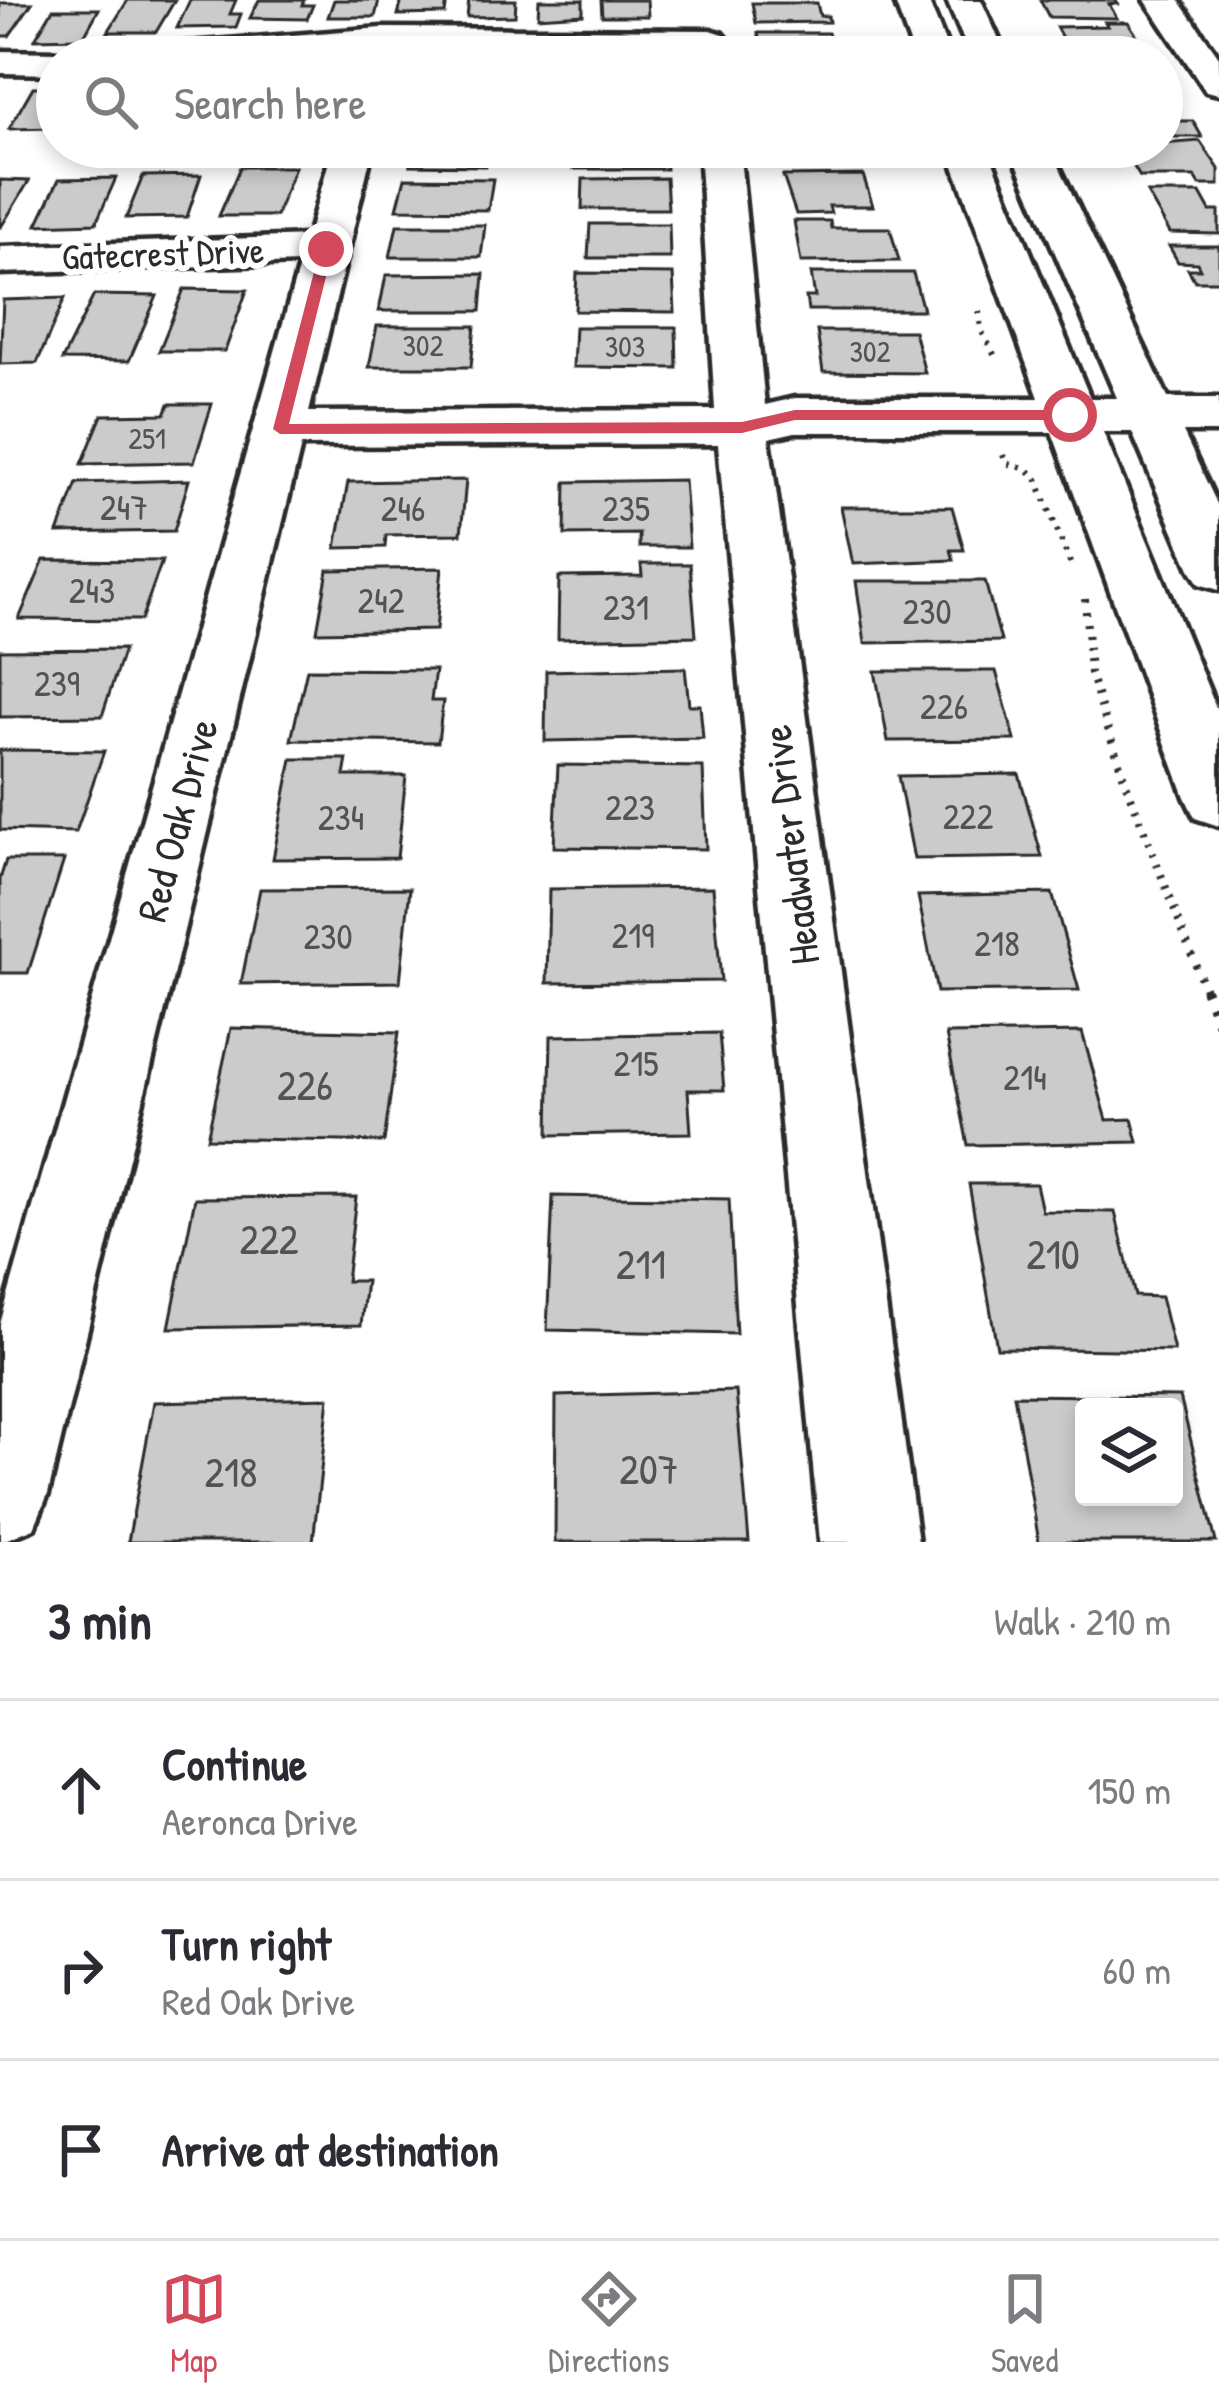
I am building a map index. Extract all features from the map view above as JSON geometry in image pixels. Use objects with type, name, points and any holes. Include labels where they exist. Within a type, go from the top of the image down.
[{"type":"street","points":[[706,0],[710,36]]},
{"type":"street","points":[[911,0],[925,36]]},
{"type":"street","points":[[964,0],[980,36]]},
{"type":"street","points":[[1177,5],[1219,83]]},
{"type":"street","points":[[0,62],[36,63]]},
{"type":"street","name":"Red Oak Drive","points":[[0,1494],[347,168]]},
{"type":"street","name":"Headwater Drive","points":[[721,168],[742,428],[869,1542]]},
{"type":"street","points":[[954,168],[1076,429],[1219,797]]},
{"type":"street","points":[[1039,168],[1219,568]]},
{"type":"street","name":"Gatecrest Drive","points":[[0,260],[326,249]]},
{"type":"street","points":[[280,429],[742,428],[798,444],[994,430],[1156,429],[1219,415]]},
{"type":"street","points":[[1156,429],[1219,444]]},
{"type":"path","points":[[977,293],[981,330],[1008,389],[985,400],[994,430],[1006,463],[1027,469],[1037,479],[1087,604],[1090,673],[1124,778],[1219,1024]]},
{"type":"building","points":[[128,0],[175,0],[156,32],[108,32]]},
{"type":"building","points":[[190,0],[236,0],[230,14],[241,14],[236,27],[177,28]]},
{"type":"building","points":[[259,0],[304,0],[302,5],[313,5],[307,19],[250,18]]},
{"type":"building","points":[[334,0],[379,0],[375,17],[328,17]]},
{"type":"building","points":[[402,0],[447,0],[445,14],[398,15]]},
{"type":"building","points":[[469,0],[516,0],[515,16],[467,17]]},
{"type":"building","points":[[539,0],[583,0],[583,14],[538,17]]},
{"type":"building","points":[[601,0],[647,0],[648,16],[602,16]]},
{"type":"building","points":[[1040,0],[1115,0],[1118,4],[1109,4],[1117,18],[1049,17]]},
{"type":"building","points":[[0,3],[32,3],[9,36],[0,36]]},
{"type":"building","points":[[752,3],[817,3],[820,16],[828,16],[829,22],[756,23]]},
{"type":"building","points":[[53,9],[99,9],[84,36],[37,36]]},
{"type":"building","points":[[1105,22],[1128,22],[1137,36],[1061,36],[1056,27],[1108,26]]},
{"type":"building","points":[[758,33],[829,36],[759,36]]},
{"type":"building","points":[[33,87],[36,87],[36,128],[9,129]]},
{"type":"building","points":[[1183,121],[1193,121],[1202,137],[1183,137]]},
{"type":"building","points":[[1200,141],[1219,169],[1219,185],[1200,185],[1195,177],[1140,177],[1135,168],[1183,168],[1183,142]]},
{"type":"building","points":[[240,168],[295,168],[276,216],[219,216]]},
{"type":"building","points":[[666,168],[666,169],[573,169]]},
{"type":"building","points":[[201,175],[187,217],[126,218],[143,176]]},
{"type":"building","points":[[863,175],[873,206],[829,206],[831,213],[796,214],[783,176]]},
{"type":"building","points":[[116,178],[96,223],[37,225],[59,179]]},
{"type":"building","points":[[405,178],[493,179],[488,210],[397,209]]},
{"type":"building","points":[[666,178],[668,209],[582,209],[583,179]]},
{"type":"building","points":[[0,180],[29,181],[1,227],[0,227]]},
{"type":"building","points":[[1147,193],[1200,193],[1210,211],[1219,211],[1219,234],[1170,233]]},
{"type":"building","points":[[794,221],[830,221],[831,228],[890,228],[899,261],[801,262]]},
{"type":"building","points":[[590,224],[669,224],[670,258],[588,258]]},
{"type":"building","points":[[397,225],[485,225],[481,257],[390,257]]},
{"type":"building","points":[[1169,246],[1219,246],[1219,281],[1195,281],[1188,269],[1200,269],[1197,263],[1178,262]]},
{"type":"building","points":[[577,273],[673,274],[675,312],[575,311]]},
{"type":"building","points":[[811,273],[913,273],[923,310],[808,310],[806,297],[815,297]]},
{"type":"building","points":[[484,274],[481,311],[379,311],[386,275]]},
{"type":"building","points":[[184,289],[247,290],[225,351],[159,351]]},
{"type":"building","points":[[94,295],[157,296],[129,361],[62,360]]},
{"type":"building","points":[[65,298],[37,363],[0,364],[3,300]]},
{"type":"building","points":[[377,326],[475,326],[471,367],[369,367]]},
{"type":"building","points":[[575,327],[676,327],[677,368],[573,367]]},
{"type":"building","points":[[817,331],[914,331],[925,373],[823,372]]},
{"type":"building","points":[[169,404],[212,404],[194,462],[82,464],[102,415],[165,414]]},
{"type":"building","points":[[189,480],[174,531],[58,533],[77,483]]},
{"type":"building","points":[[466,480],[461,534],[386,535],[385,547],[336,548],[348,482]]},
{"type":"building","points":[[684,480],[689,547],[639,547],[639,534],[565,535],[566,482]]},
{"type":"building","points":[[841,507],[952,507],[964,550],[951,550],[954,560],[853,564]]},
{"type":"building","points":[[44,560],[162,561],[141,620],[19,619]]},
{"type":"building","points":[[641,564],[690,564],[696,636],[558,639],[559,577],[642,576]]},
{"type":"building","points":[[442,568],[436,630],[317,632],[328,570]]},
{"type":"building","points":[[856,581],[985,581],[1001,641],[865,643]]},
{"type":"building","points":[[124,649],[102,716],[0,717],[0,650]]},
{"type":"building","points":[[685,668],[689,705],[700,705],[703,738],[545,741],[546,671]]},
{"type":"building","points":[[307,669],[435,670],[431,701],[443,701],[438,742],[291,740]]},
{"type":"building","points":[[875,671],[996,671],[1015,740],[888,741]]},
{"type":"building","points":[[0,750],[104,751],[76,832],[0,830]]},
{"type":"building","points":[[292,759],[347,759],[344,776],[406,776],[397,858],[273,859]]},
{"type":"building","points":[[558,765],[703,767],[706,849],[554,847]]},
{"type":"building","points":[[1019,774],[1042,857],[914,859],[898,776]]},
{"type":"building","points":[[6,860],[64,860],[28,973],[0,973],[0,879]]},
{"type":"building","points":[[713,887],[721,981],[547,983],[549,889]]},
{"type":"building","points":[[410,888],[400,982],[241,984],[260,889]]},
{"type":"building","points":[[1052,893],[1079,990],[937,992],[918,896]]},
{"type":"building","points":[[231,1028],[399,1032],[384,1142],[207,1138]]},
{"type":"building","points":[[1082,1032],[1107,1120],[1132,1119],[1138,1142],[968,1145],[946,1034]]},
{"type":"building","points":[[719,1033],[724,1090],[688,1090],[691,1133],[549,1135],[551,1036]]},
{"type":"building","points":[[969,1184],[1036,1184],[1042,1211],[1115,1212],[1135,1296],[1161,1297],[1174,1351],[997,1348]]},
{"type":"building","points":[[553,1196],[729,1199],[736,1334],[547,1330]]},
{"type":"building","points":[[356,1197],[346,1281],[366,1281],[361,1325],[169,1328],[195,1198]]},
{"type":"building","points":[[736,1391],[749,1542],[555,1542],[556,1396]]},
{"type":"building","points":[[1014,1395],[1180,1397],[1075,1398],[1075,1506],[1183,1506],[1183,1409],[1216,1542],[1039,1542]]},
{"type":"building","points":[[329,1398],[313,1542],[128,1542],[154,1402]]},
{"type":"route","points":[[326,249],[280,429],[742,428],[795,415],[1070,415]]}]
